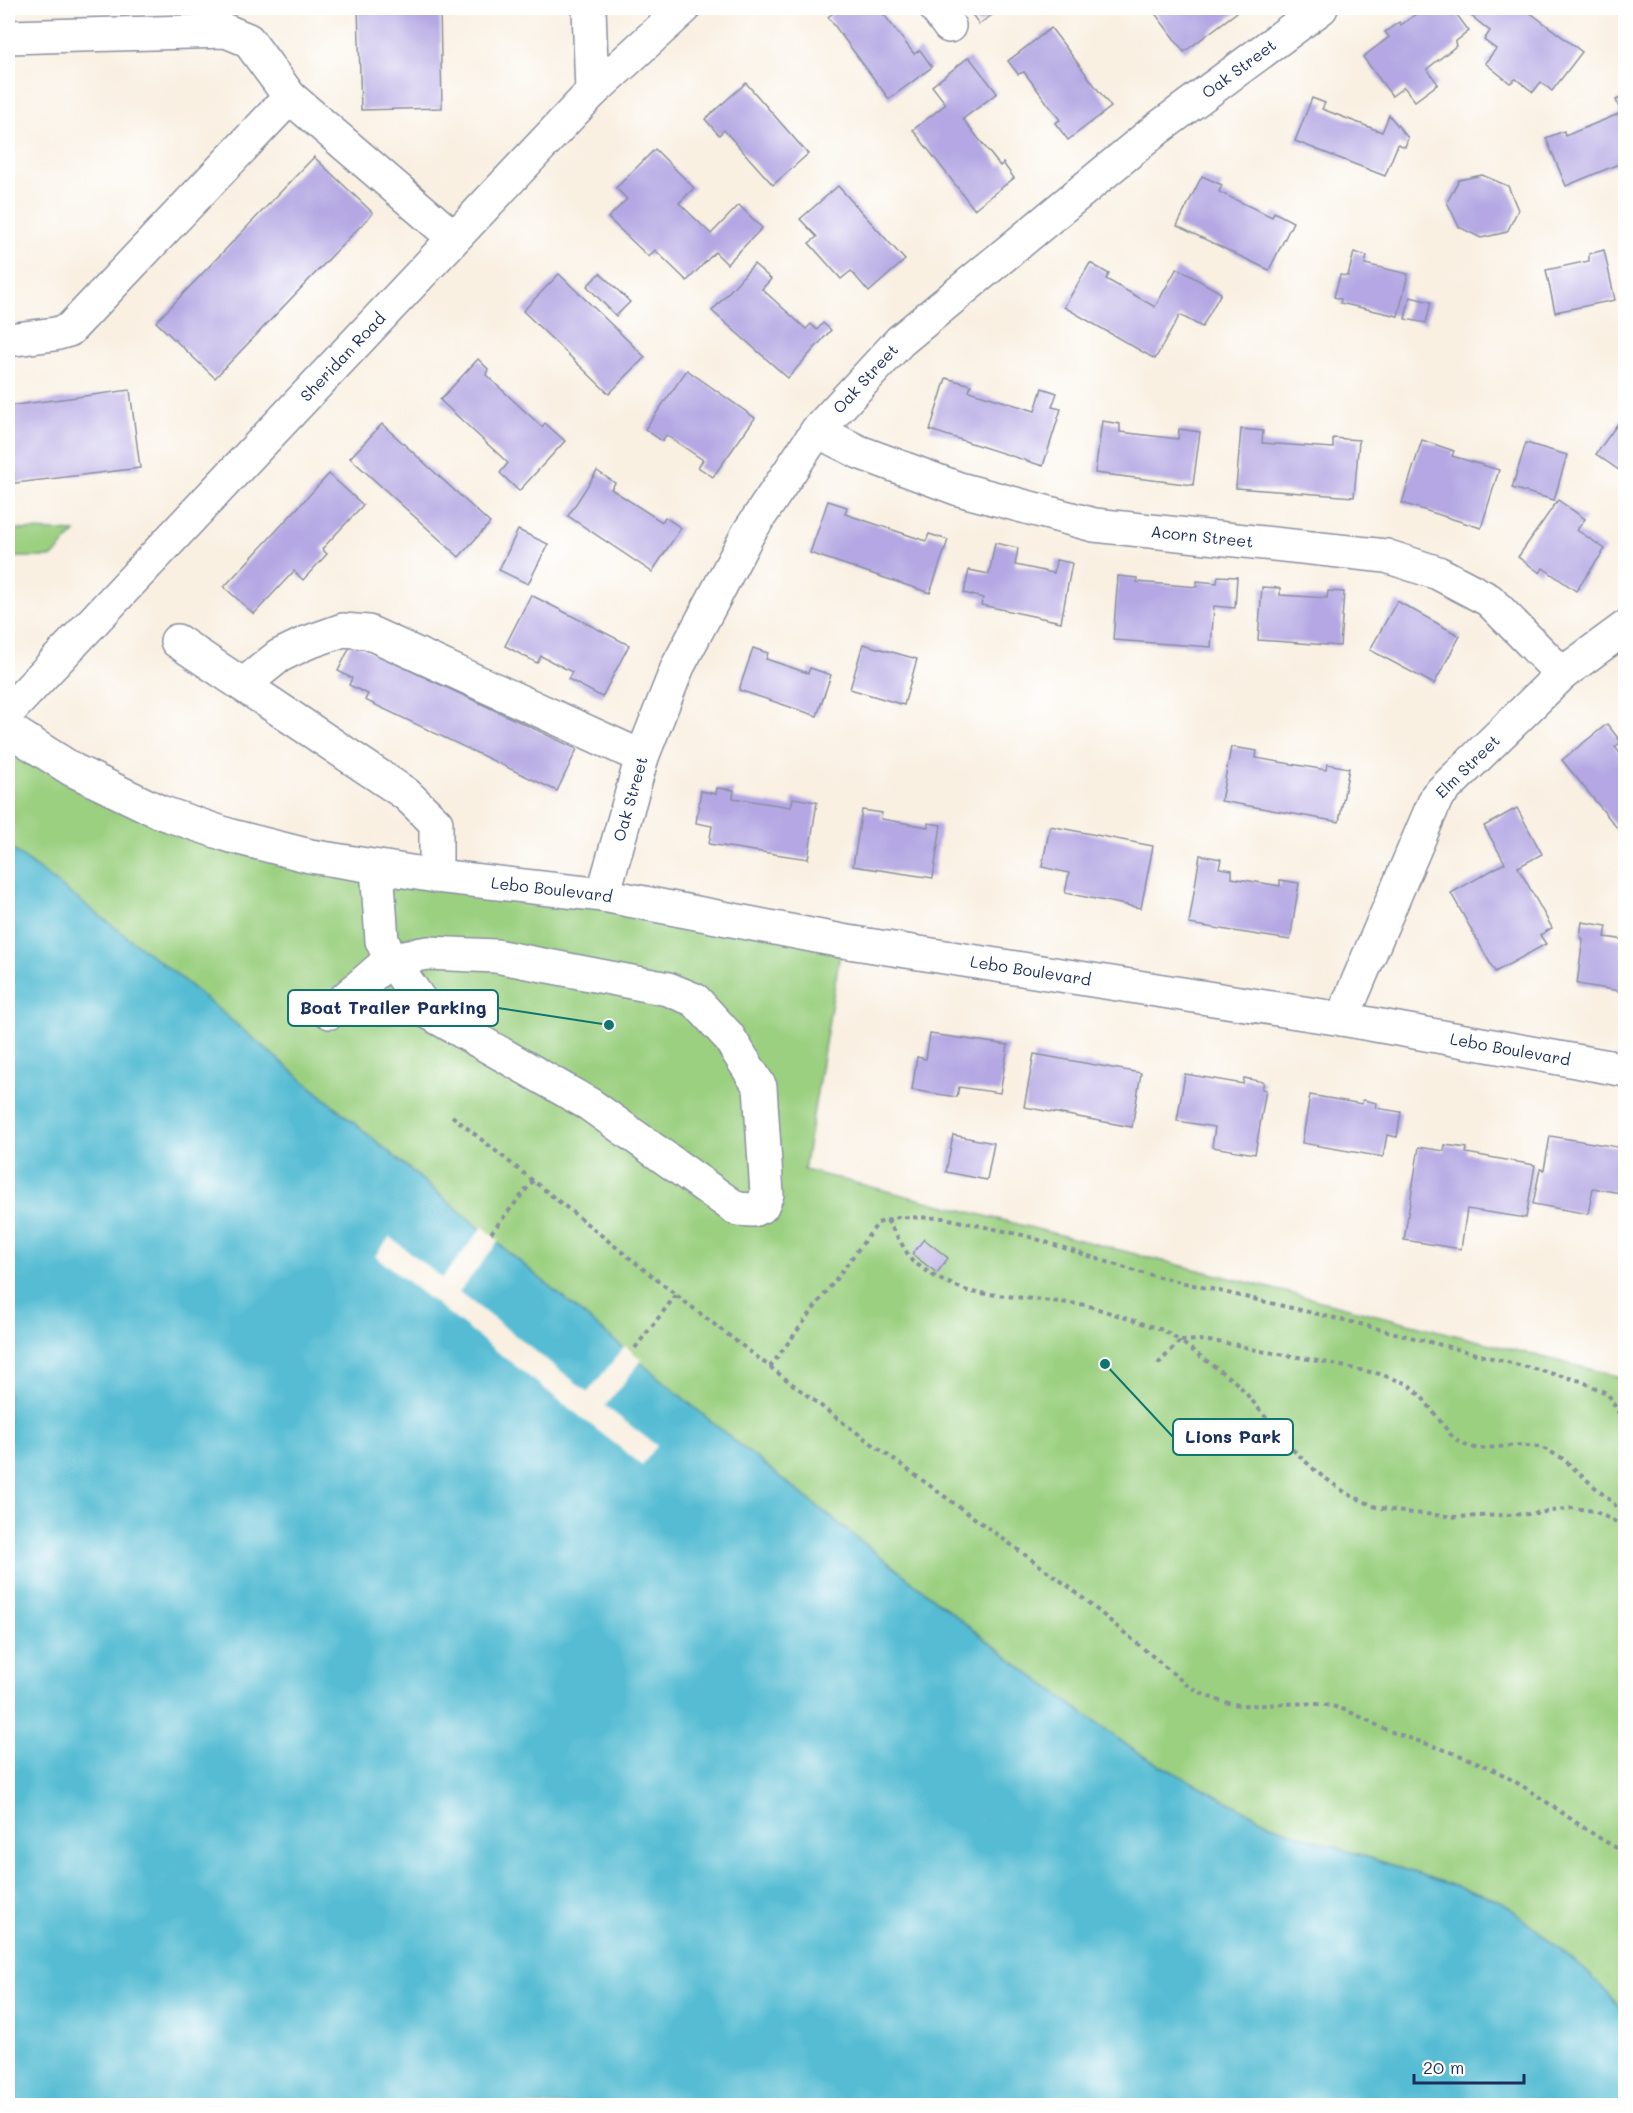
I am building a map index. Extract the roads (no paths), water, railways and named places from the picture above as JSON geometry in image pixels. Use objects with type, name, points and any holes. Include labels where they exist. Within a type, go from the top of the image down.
[{"type":"street","points":[[589,8],[592,92]]},
{"type":"street","name":"Sheridan Road","points":[[8,712],[592,92],[684,8]]},
{"type":"street","name":"Oak Street","points":[[603,895],[642,757],[678,666],[749,532],[817,431],[900,341],[1156,129],[1321,8]]},
{"type":"street","points":[[8,37],[226,31],[248,40],[290,97],[454,238]]},
{"type":"street","points":[[8,340],[69,330],[290,97]]},
{"type":"street","name":"Acorn Street","points":[[817,431],[859,452],[959,489],[1095,525],[1386,556],[1438,573],[1489,600],[1562,674]]},
{"type":"street","name":"Elm Street","points":[[1342,1018],[1437,796],[1562,674],[1626,627]]},
{"type":"street","points":[[243,685],[279,656],[306,643],[343,630],[368,632],[642,757]]},
{"type":"street","points":[[177,641],[406,794],[436,824],[436,876]]},
{"type":"street","name":"Lebo Boulevard","points":[[8,729],[73,770],[160,812],[231,836],[299,854],[436,876],[603,895],[852,943],[1342,1018],[1626,1070]]},
{"type":"street","points":[[330,1012],[391,959],[428,953],[496,956],[669,989],[695,1000],[728,1036],[760,1087],[767,1194],[762,1206],[753,1209],[736,1209],[589,1104],[428,1012],[391,959],[382,940],[377,867]]},
{"type":"water","points":[[8,846],[176,974],[732,1439],[1014,1662],[1139,1754],[1276,1827],[1503,1902],[1583,1968],[1625,2011],[1625,2105],[8,2105]]},
{"type":"place","name":"Boat Trailer Parking","points":[[609,1025]]},
{"type":"place","name":"Lions Park","points":[[1105,1364]]}]
